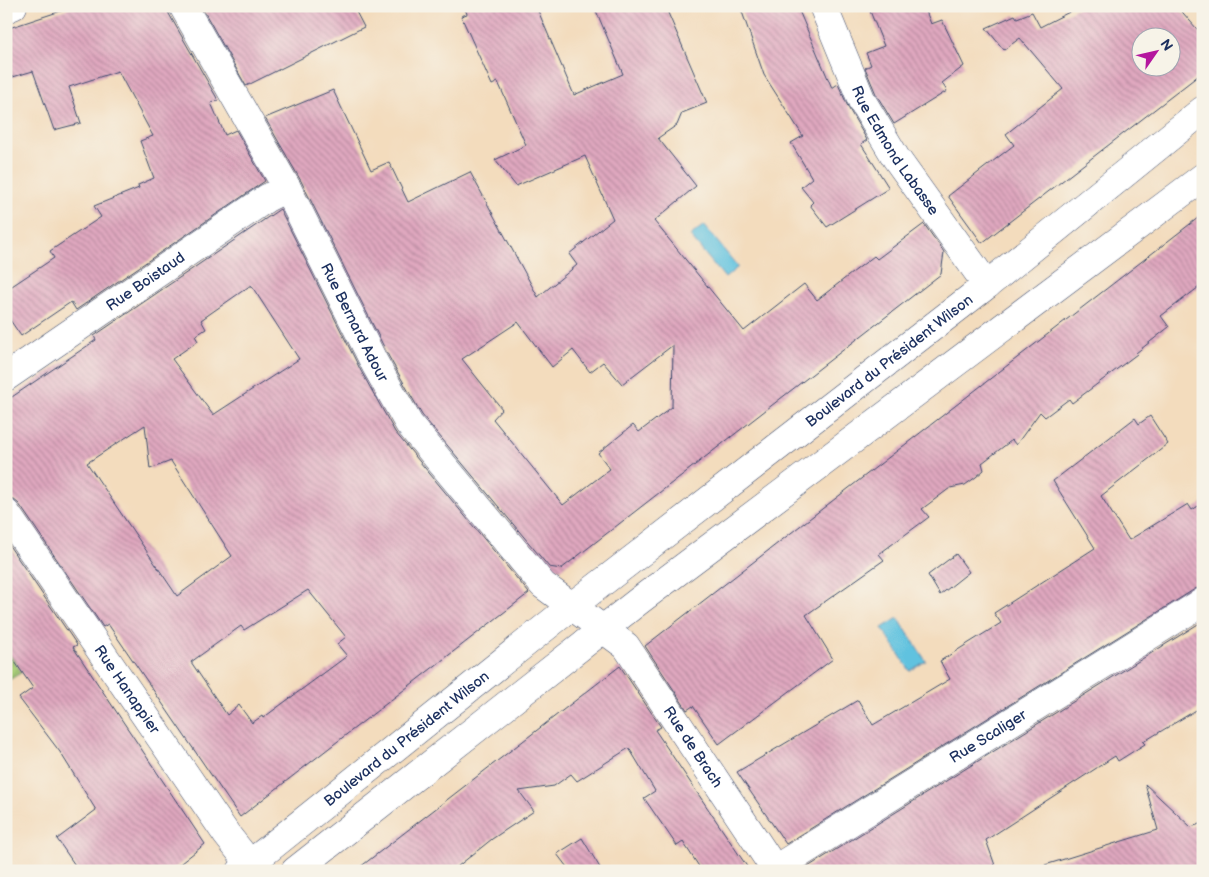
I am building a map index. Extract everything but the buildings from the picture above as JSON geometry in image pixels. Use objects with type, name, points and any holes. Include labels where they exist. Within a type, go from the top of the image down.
[{"type":"street","points":[[6,8],[14,6]]},
{"type":"street","name":"Rue Bernard Adour","points":[[182,6],[287,188],[370,356],[409,424],[543,585],[572,606]]},
{"type":"street","name":"Rue Edmond Labasse","points":[[823,6],[862,101],[896,158],[987,285]]},
{"type":"street","name":"Boulevard du Président Wilson","points":[[246,867],[572,606],[987,285],[1203,110]]},
{"type":"street","points":[[295,871],[603,629],[1203,176]]},
{"type":"street","name":"Rue Boistaud","points":[[6,378],[267,198],[287,188]]},
{"type":"street","name":"Rue Hanappier","points":[[6,513],[222,827],[246,867]]},
{"type":"street","name":"Rue Scaliger","points":[[775,870],[1203,602]]},
{"type":"street","points":[[572,606],[603,629]]},
{"type":"street","name":"Rue de Brach","points":[[603,629],[626,646],[775,870]]},
{"type":"green space","points":[[6,649],[22,672],[6,682]]},
{"type":"water","points":[[704,225],[738,267],[725,278],[690,236]]},
{"type":"water","points":[[898,618],[926,661],[910,671],[882,628]]}]
